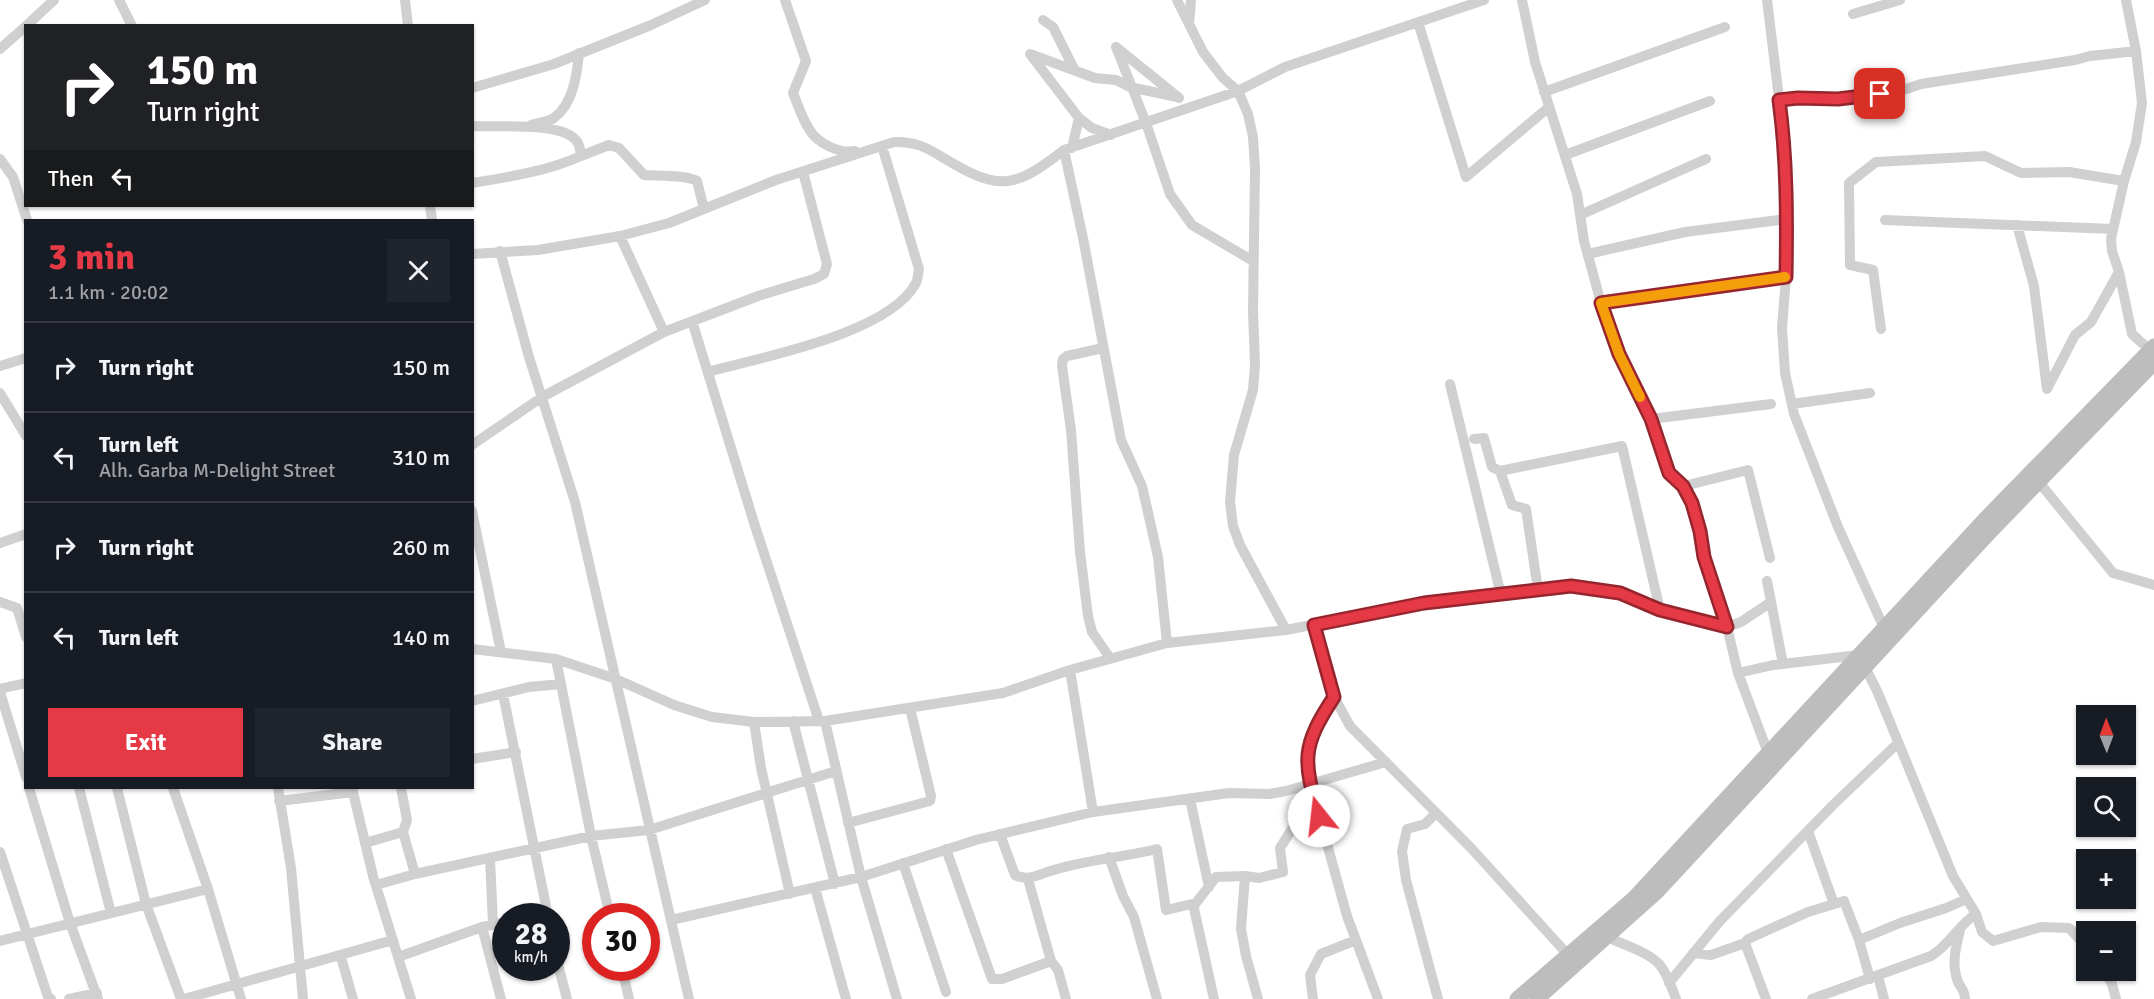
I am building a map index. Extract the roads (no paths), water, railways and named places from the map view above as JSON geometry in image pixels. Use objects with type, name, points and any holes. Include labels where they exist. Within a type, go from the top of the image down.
[{"type":"main road","points":[[1517,999],[1633,899],[1768,753],[1864,661],[2038,481],[2153,353]]},
{"type":"main road","points":[[1537,999],[1657,892],[1802,733],[1864,661],[1884,628],[1985,519],[2153,353]]},
{"type":"street","points":[[28,24],[54,0]]},
{"type":"street","points":[[119,0],[131,24]]},
{"type":"street","points":[[405,0],[408,24]]},
{"type":"street","points":[[474,87],[530,72],[651,25],[705,0]]},
{"type":"street","points":[[785,0],[806,61],[793,93],[810,131],[831,147],[848,153],[907,141],[924,146],[961,168],[987,179],[1002,182],[1017,181],[1038,170],[1068,149],[1238,91],[1285,67],[1484,0]]},
{"type":"street","points":[[1177,0],[1203,52],[1223,78],[1238,91],[1248,114],[1253,137],[1255,168],[1252,261],[1255,365],[1253,390],[1234,455],[1230,502],[1233,526],[1240,545],[1286,630]]},
{"type":"street","points":[[1188,25],[1191,0]]},
{"type":"street","points":[[1522,0],[1535,62],[1577,194],[1588,254],[1601,303],[1619,354],[1651,419],[1669,473],[1683,486],[1696,516],[1704,557],[1727,627],[1738,673],[1768,753]]},
{"type":"street","points":[[1767,0],[1783,131],[1787,219],[1782,328],[1785,372],[1794,414],[1838,527],[1884,628]]},
{"type":"street","points":[[1853,14],[1900,0]]},
{"type":"street","points":[[2130,2],[2142,103],[2136,141],[2111,239],[2132,334],[2153,353]]},
{"type":"street","points":[[1043,20],[1053,27],[1074,69]]},
{"type":"street","points":[[1418,22],[1466,177],[1549,107]]},
{"type":"street","points":[[1544,92],[1725,27]]},
{"type":"street","points":[[0,49],[24,28]]},
{"type":"street","points":[[1179,98],[1116,48],[1146,123],[1170,194],[1192,225],[1252,261]]},
{"type":"street","points":[[1779,100],[1838,99],[1900,92],[1921,84],[2090,56],[2136,51]]},
{"type":"street","points":[[474,126],[507,128],[553,119],[567,101],[576,78],[579,53]]},
{"type":"street","points":[[1111,135],[1092,128],[1079,118],[1030,54],[1082,74],[1116,80],[1133,88],[1200,104]]},
{"type":"street","points":[[1565,155],[1710,101]]},
{"type":"street","points":[[1079,118],[1068,149],[1121,440],[1142,486],[1158,557],[1167,643]]},
{"type":"street","points":[[526,126],[570,135],[580,144],[581,156]]},
{"type":"street","points":[[474,183],[507,178],[567,162],[609,145],[619,148],[644,175],[691,177],[697,181],[704,209]]},
{"type":"street","points":[[474,254],[538,249],[620,236],[669,223],[802,172],[882,146]]},
{"type":"street","points":[[708,372],[821,342],[879,317],[903,297],[916,282],[919,269],[882,146]]},
{"type":"street","points":[[1881,329],[1873,270],[1850,265],[1849,183],[1875,162],[1985,156],[2021,173],[2069,172],[2124,181]]},
{"type":"street","points":[[0,159],[13,177],[27,219]]},
{"type":"street","points":[[1580,215],[1706,159]]},
{"type":"street","points":[[474,444],[542,398],[664,332],[758,296],[824,274],[827,264],[802,172]]},
{"type":"street","points":[[13,177],[24,185]]},
{"type":"street","points":[[1588,254],[1685,232],[1787,219]]},
{"type":"street","points":[[1885,220],[2113,230]]},
{"type":"street","points":[[2017,225],[2034,286],[2047,389],[2075,335],[2091,322],[2119,272]]},
{"type":"street","points":[[620,236],[664,332]]},
{"type":"street","points":[[500,251],[542,398],[575,502],[689,999]]},
{"type":"street","points":[[1601,303],[1786,277]]},
{"type":"street","points":[[692,321],[755,526],[822,721],[861,877],[897,999]]},
{"type":"street","points":[[1103,348],[1067,356],[1062,361],[1071,430],[1080,552],[1088,616],[1092,632],[1110,658]]},
{"type":"street","points":[[0,366],[24,359]]},
{"type":"street","points":[[1450,384],[1501,595]]},
{"type":"street","points":[[0,393],[24,433]]},
{"type":"street","points":[[1792,404],[1870,393]]},
{"type":"street","points":[[1651,419],[1771,404]]},
{"type":"street","points":[[1474,439],[1484,438],[1492,467],[1500,471],[1622,446],[1660,610]]},
{"type":"street","points":[[1683,486],[1748,470],[1770,558]]},
{"type":"street","points":[[1500,471],[1512,505],[1526,509],[1538,590]]},
{"type":"street","points":[[2038,481],[2113,573],[2154,585]]},
{"type":"street","points":[[474,521],[501,652]]},
{"type":"street","points":[[0,543],[24,535]]},
{"type":"street","points":[[1767,581],[1783,664]]},
{"type":"street","points":[[474,649],[556,659],[616,679],[683,708],[712,717],[754,722],[822,721],[1003,693],[1070,670],[1167,643],[1286,630],[1424,603],[1571,586],[1620,593],[1660,610],[1727,627],[1742,622],[1771,602]]},
{"type":"street","points":[[0,602],[17,608],[24,631]]},
{"type":"street","points":[[1314,625],[1334,697],[1350,726],[1472,849],[1569,956]]},
{"type":"street","points":[[556,659],[591,836],[607,903]]},
{"type":"street","points":[[1738,673],[1783,664],[1864,661],[1953,876],[1976,914],[1982,932],[1994,940],[2041,927],[2069,928],[2076,935]]},
{"type":"street","points":[[1070,670],[1093,812]]},
{"type":"street","points":[[24,684],[0,690],[24,770]]},
{"type":"street","points":[[474,701],[529,687],[561,684]]},
{"type":"street","points":[[503,694],[546,903]]},
{"type":"street","points":[[1334,697],[1320,718],[1310,740],[1307,759],[1310,784],[1347,916],[1378,999]]},
{"type":"street","points":[[848,823],[930,801],[931,796],[910,708]]},
{"type":"street","points":[[754,722],[767,794],[790,894]]},
{"type":"street","points":[[793,722],[835,884]]},
{"type":"street","points":[[1669,982],[1719,922],[1876,762],[1898,743]]},
{"type":"street","points":[[474,759],[516,752]]},
{"type":"street","points":[[671,920],[835,884],[946,849],[1093,812],[1229,793],[1269,794],[1386,762]]},
{"type":"street","points":[[376,885],[415,874],[591,836],[649,830],[836,771]]},
{"type":"street","points":[[29,789],[70,923],[98,996],[69,999]]},
{"type":"street","points":[[79,789],[111,913]]},
{"type":"street","points":[[117,789],[147,904],[183,999],[340,957],[393,940]]},
{"type":"street","points":[[173,789],[208,889],[241,999]]},
{"type":"street","points":[[278,789],[291,868],[303,999]]},
{"type":"street","points":[[401,789],[407,820],[403,832],[415,874]]},
{"type":"street","points":[[279,801],[352,790],[376,885],[411,999]]},
{"type":"street","points":[[1000,834],[1015,875],[1028,879],[1058,868],[1157,849],[1166,910],[1196,903],[1216,877],[1259,878],[1283,872],[1280,848],[1313,796]]},
{"type":"street","points":[[1190,799],[1209,887]]},
{"type":"street","points":[[1436,813],[1425,824],[1407,829],[1402,851],[1406,880],[1438,999]]},
{"type":"street","points":[[1808,831],[1834,904]]},
{"type":"street","points":[[365,843],[403,832]]},
{"type":"street","points":[[946,849],[992,979],[1002,979],[1051,961]]},
{"type":"street","points":[[0,852],[48,997],[51,999]]},
{"type":"street","points":[[1109,857],[1123,896],[1134,917],[1157,999]]},
{"type":"street","points":[[490,858],[488,926],[501,999]]},
{"type":"street","points":[[903,863],[946,992]]},
{"type":"street","points":[[1245,876],[1241,929],[1258,999]]},
{"type":"street","points":[[1028,879],[1051,961],[1058,970],[1066,999]]},
{"type":"street","points":[[815,888],[846,999]]},
{"type":"street","points":[[0,941],[208,889]]},
{"type":"street","points":[[1859,940],[1967,899]]},
{"type":"street","points":[[1693,953],[1711,955],[1746,943],[1748,939],[1808,912],[1844,901],[1884,999]]},
{"type":"street","points":[[1193,904],[1214,999]]},
{"type":"street","points":[[1812,999],[1908,966],[1939,951],[1945,947],[1964,921],[1976,914]]},
{"type":"street","points":[[398,957],[492,925]]},
{"type":"street","points":[[1960,926],[1953,963],[1958,982],[1965,993],[1965,999]]},
{"type":"street","points":[[1607,937],[1636,950],[1658,964],[1676,999]]},
{"type":"street","points":[[1313,999],[1310,975],[1321,954],[1356,940]]},
{"type":"street","points":[[1746,943],[1766,999]]},
{"type":"street","points":[[340,957],[353,999]]},
{"type":"street","points":[[562,981],[567,999]]},
{"type":"street","points":[[625,981],[629,999]]},
{"type":"street","points":[[2110,981],[2116,999]]}]
